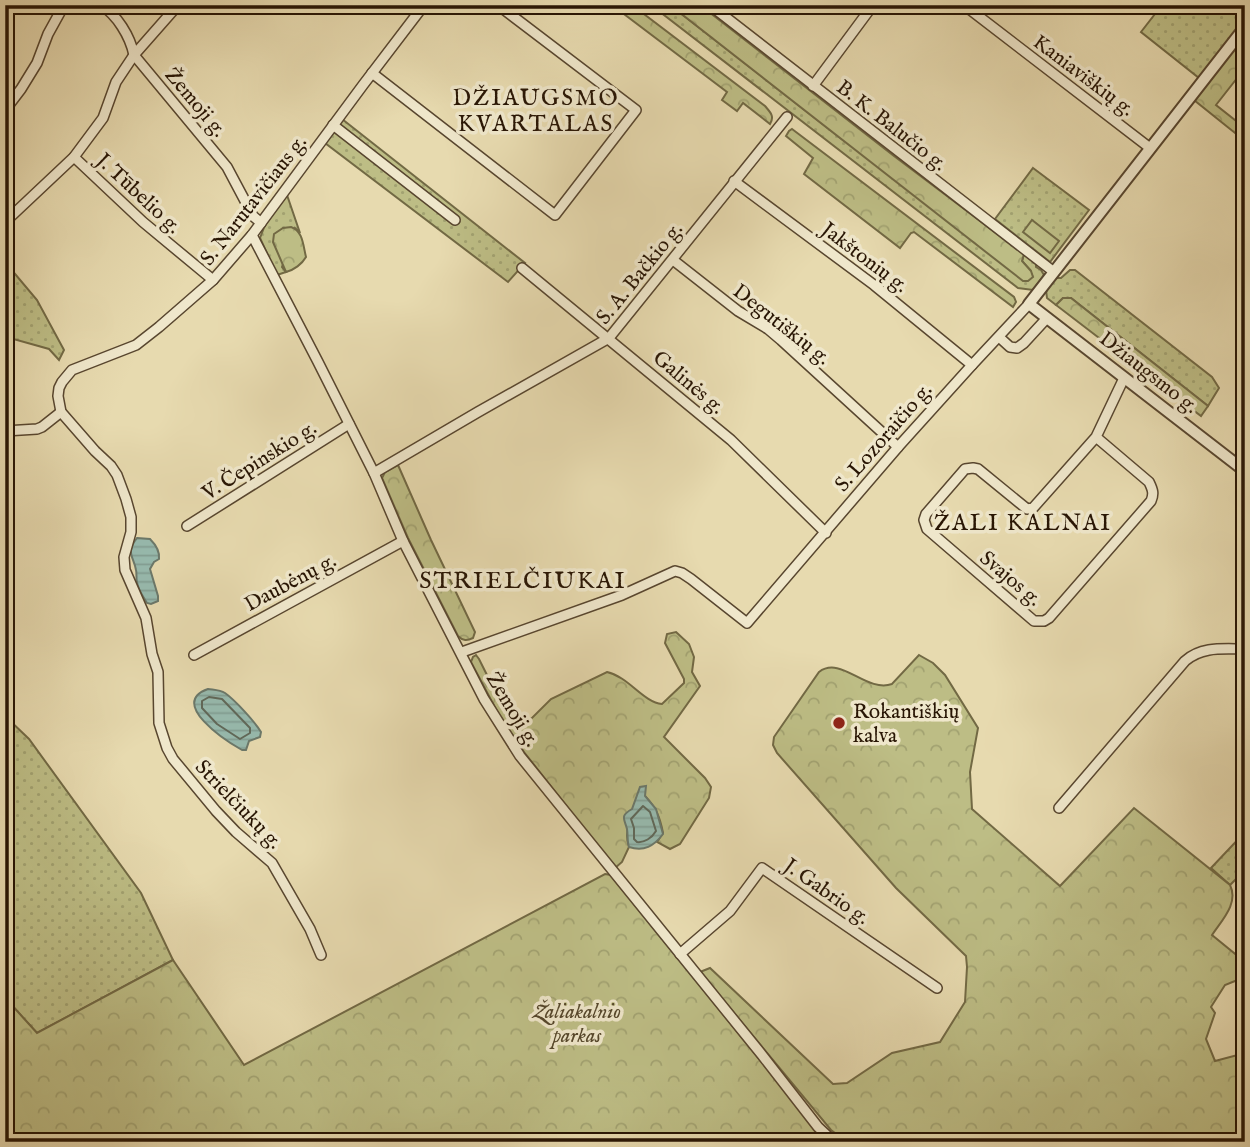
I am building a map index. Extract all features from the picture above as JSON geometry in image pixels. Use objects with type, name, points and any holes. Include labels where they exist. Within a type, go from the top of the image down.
[{"type":"street","points":[[5,110],[37,63],[48,34],[64,5]]},
{"type":"street","name":"Žemoji g.","points":[[101,5],[122,28],[132,45],[134,55],[227,167],[253,216],[261,223]]},
{"type":"street","points":[[5,222],[74,157],[103,118],[116,82],[134,55],[178,5]]},
{"type":"street","name":"S. Narutavičiaus g.","points":[[61,412],[58,403],[59,388],[72,370],[136,345],[213,280],[252,235],[424,5]]},
{"type":"street","points":[[372,73],[555,215],[636,110],[498,5]]},
{"type":"street","name":"B. K. Balučio g.","points":[[710,5],[1054,272]]},
{"type":"street","points":[[813,86],[873,5]]},
{"type":"street","name":"Kaniaviškių g.","points":[[964,5],[1150,148]]},
{"type":"street","name":"S. Lozoraičio g.","points":[[461,652],[622,595],[674,571],[691,579],[747,623],[898,447],[1030,304],[1245,27]]},
{"type":"street","name":"S. A. Bačkio g.","points":[[374,473],[609,338],[787,117]]},
{"type":"street","points":[[333,125],[455,220]]},
{"type":"street","name":"J. Tūbelio g.","points":[[74,157],[143,222],[213,280]]},
{"type":"street","name":"Jakštonių g.","points":[[734,181],[874,285],[972,365]]},
{"type":"street","name":"Žemoji g.","points":[[252,235],[374,473],[403,541],[484,699],[520,756],[818,1126],[834,1142]]},
{"type":"street","name":"Degutiškių g.","points":[[673,260],[737,311],[768,329],[898,447]]},
{"type":"street","name":"Galinės g.","points":[[522,268],[731,440],[826,533]]},
{"type":"street","name":"Džiaugsmo g.","points":[[1030,304],[1245,471]]},
{"type":"street","points":[[999,337],[1010,347],[1017,348],[1047,318]]},
{"type":"street","name":"Svajos g.","points":[[1096,437],[1149,482],[1153,497],[1049,618],[1034,621],[926,528],[926,514],[965,469],[969,468],[978,469],[1027,509],[1033,508],[1096,437],[1124,378]]},
{"type":"street","points":[[5,431],[37,429],[61,412]]},
{"type":"street","name":"Strielčiukų g.","points":[[61,412],[111,466],[126,499],[131,517],[131,532],[124,557],[125,570],[146,618],[158,672],[159,723],[167,748],[216,811],[272,863],[310,929],[321,955]]},
{"type":"street","name":"V. Čepinskio g.","points":[[187,526],[349,424]]},
{"type":"street","name":"Daubėnų g.","points":[[194,654],[403,541]]},
{"type":"street","points":[[1059,808],[1193,654],[1208,649],[1245,649]]},
{"type":"street","name":"J. Gabrio g.","points":[[680,954],[730,911],[762,868],[936,988]]},
{"type":"green space","points":[[612,5],[632,5],[765,106],[772,116],[770,124],[743,103],[737,111],[722,100],[727,92]]},
{"type":"green space","points":[[651,5],[670,5],[843,140],[1031,271],[1022,261],[1024,254],[1036,263],[1036,267],[1044,275],[1033,290],[1018,288]]},
{"type":"green space","points":[[670,5],[700,5],[1024,254],[1022,261],[1033,277],[1023,281]]},
{"type":"green space","points":[[1162,5],[1245,5],[1245,20],[1199,78],[1141,32]]},
{"type":"green space","points":[[1245,33],[1245,68],[1216,105],[1245,128],[1245,141],[1194,100]]},
{"type":"green space","points":[[342,119],[525,263],[508,282],[325,143]]},
{"type":"green space","points":[[792,129],[1014,297],[1016,302],[1013,307],[914,232],[900,248],[804,174],[813,158],[786,136]]},
{"type":"green space","points":[[1033,168],[1089,210],[1050,262],[995,219]]},
{"type":"green space","points":[[287,195],[300,233],[295,228],[282,267],[286,272],[277,275],[260,238],[265,225]]},
{"type":"green space","points":[[1032,220],[1059,241],[1050,253],[1023,232]]},
{"type":"green space","points":[[291,227],[300,235],[306,257],[298,266],[286,272],[273,242],[274,234],[283,228]]},
{"type":"green space","points":[[5,262],[37,300],[64,350],[59,360],[49,349],[10,338],[5,341]]},
{"type":"green space","points":[[1070,270],[1075,270],[1212,377],[1219,388],[1208,406],[1071,298],[1063,298],[1056,305],[1047,298],[1046,290],[1055,278],[1061,278]]},
{"type":"green space","points":[[1063,298],[1071,298],[1208,406],[1201,416],[1056,305]]},
{"type":"green space","points":[[398,465],[475,632],[471,639],[463,640],[458,636],[408,538],[382,478],[385,472]]},
{"type":"green space","points":[[676,632],[689,644],[694,657],[692,672],[700,686],[664,737],[705,778],[711,787],[709,798],[680,844],[670,849],[657,842],[663,833],[662,827],[655,809],[645,796],[628,826],[629,847],[622,862],[615,868],[524,752],[499,715],[471,662],[476,655],[509,719],[525,721],[532,718],[551,699],[607,672],[622,679],[648,699],[662,704],[684,683],[665,643],[667,634]]},
{"type":"green space","points":[[919,655],[933,663],[945,675],[978,728],[970,772],[972,809],[1060,886],[1134,808],[1230,885],[1231,905],[1212,935],[1245,962],[1245,977],[1225,985],[1211,1007],[1215,1013],[1206,1039],[1215,1061],[1245,1053],[1245,1142],[847,1142],[831,1130],[700,972],[710,968],[833,1084],[847,1083],[892,1053],[940,1042],[965,1002],[966,956],[896,888],[777,753],[773,745],[774,737],[819,672],[836,668],[873,684],[892,684]]},
{"type":"green space","points":[[5,716],[29,739],[141,893],[173,960],[37,1033],[5,995]]},
{"type":"green space","points":[[1245,832],[1245,870],[1230,885],[1211,868]]},
{"type":"green space","name":"Žaliakalnio parkas","points":[[605,874],[611,875],[826,1142],[5,1142],[5,995],[37,1033],[173,960],[244,1065]]},
{"type":"water","points":[[137,538],[150,539],[159,553],[159,559],[150,569],[158,601],[151,604],[147,603],[140,590],[131,555],[133,543]]},
{"type":"water","points":[[208,689],[221,691],[229,696],[261,732],[260,737],[249,741],[246,750],[234,745],[214,730],[197,712],[194,703],[197,695]]},
{"type":"water","points":[[646,786],[645,796],[656,809],[663,834],[648,847],[639,849],[629,847],[624,818],[632,809],[640,787]]},
{"type":"place","name":"Rokantiškių kalva","points":[[839,723]]},
{"type":"district","name":"DŽIAUGSMO KVARTALAS","points":[[536,110]]},
{"type":"district","name":"ŽALI KALNAI","points":[[1023,522]]},
{"type":"district","name":"STRIELČIUKAI","points":[[523,580]]}]
